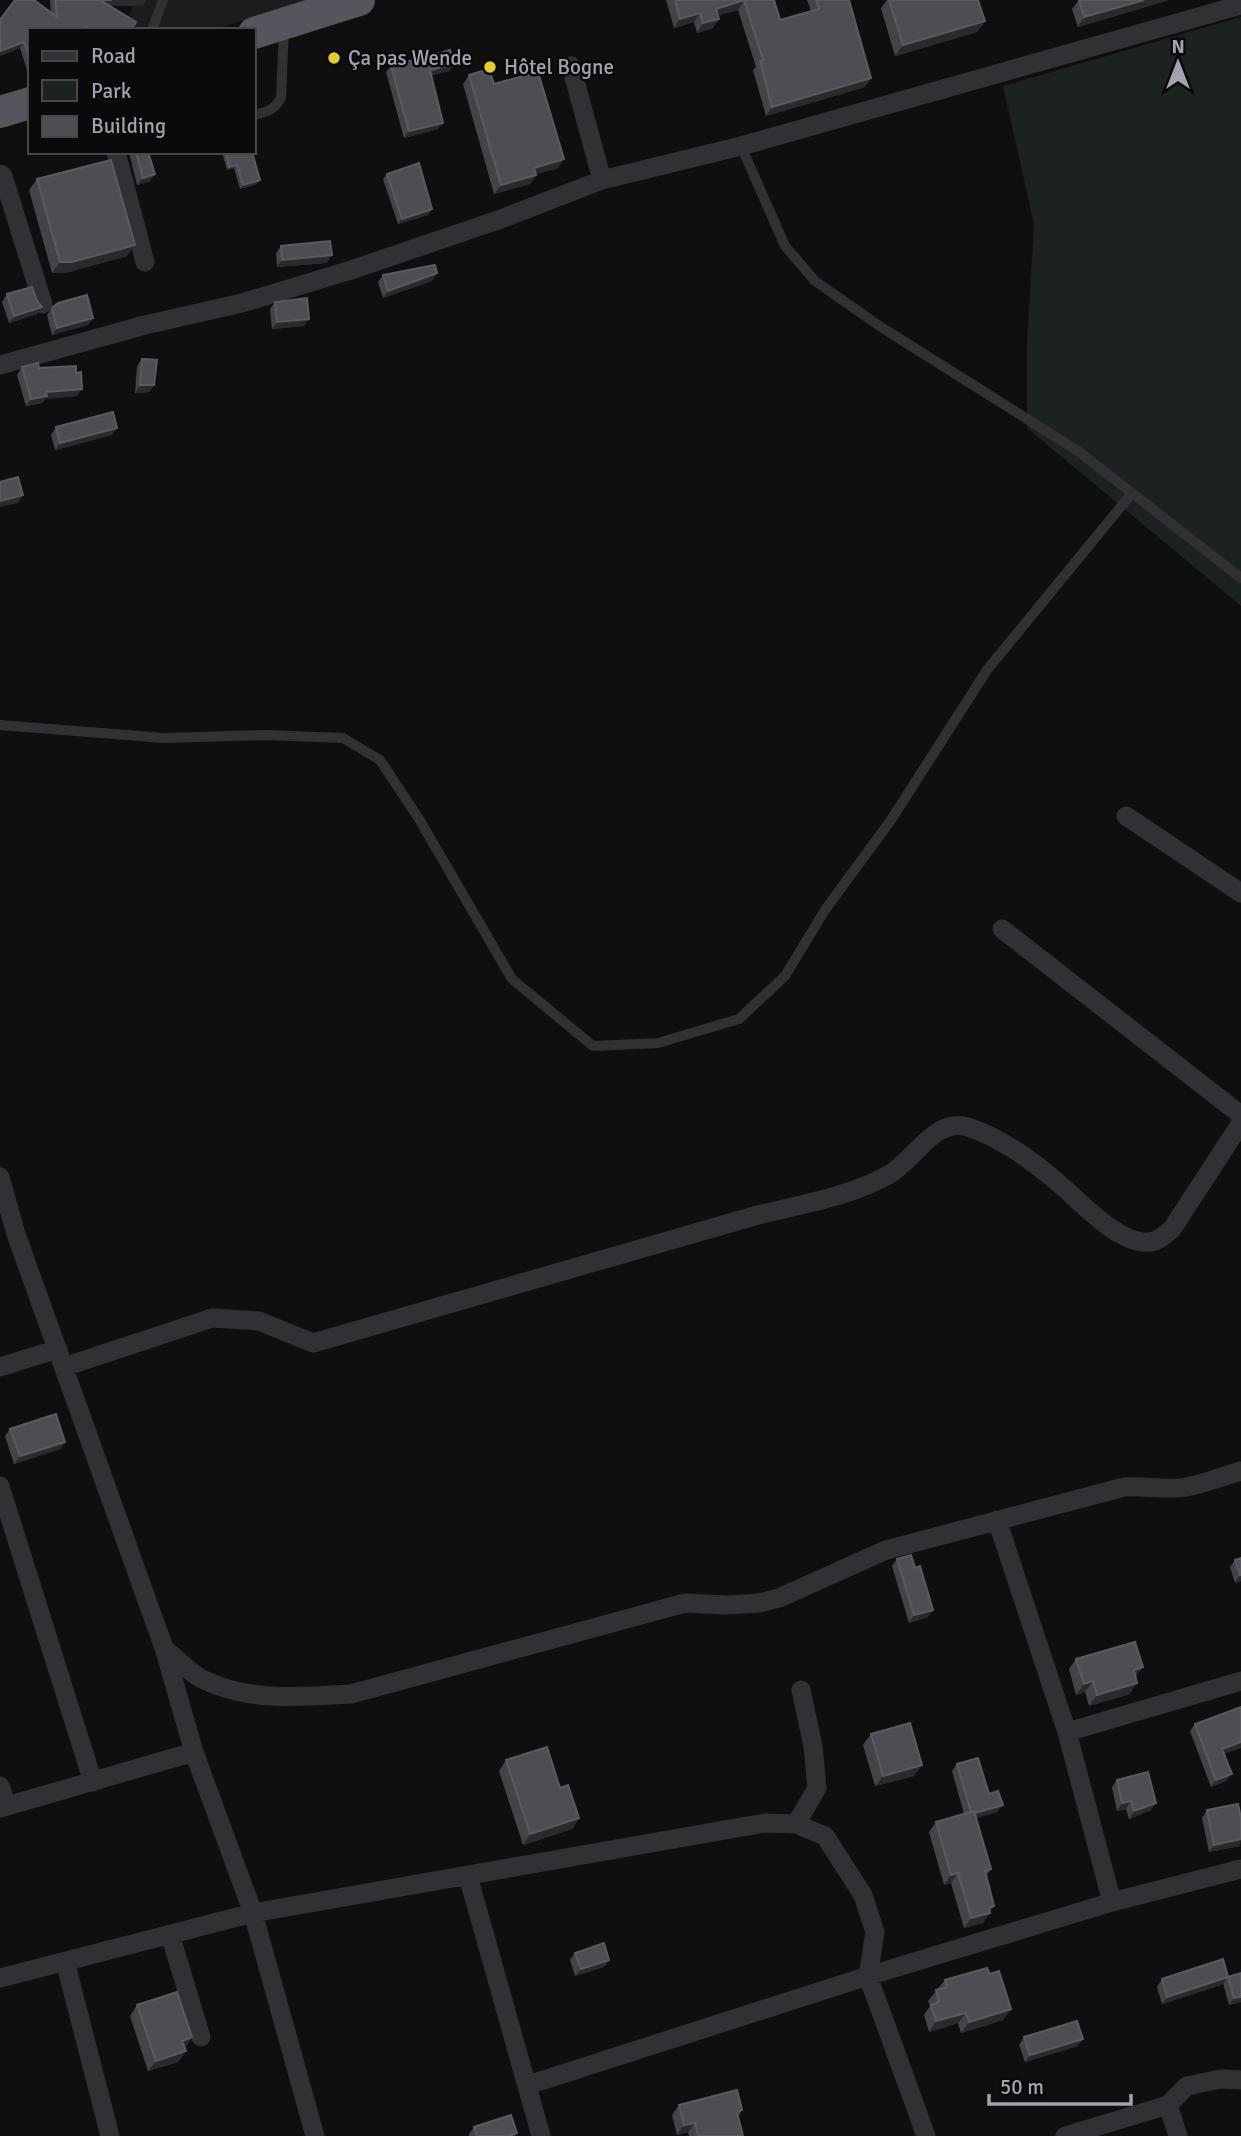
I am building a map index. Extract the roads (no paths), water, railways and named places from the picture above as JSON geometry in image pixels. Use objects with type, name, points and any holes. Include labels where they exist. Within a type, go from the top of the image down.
[{"type":"highway","points":[[256,32],[335,3]]},
{"type":"highway","points":[[0,112],[28,104]]},
{"type":"street","points":[[0,365],[145,325],[242,303],[351,270],[500,219],[602,180],[741,146],[1241,5]]},
{"type":"street","points":[[571,66],[602,180]]},
{"type":"street","points":[[117,154],[145,262]]},
{"type":"street","points":[[0,174],[3,176],[43,304]]},
{"type":"street","points":[[1126,816],[1241,894]]},
{"type":"street","points":[[1002,929],[1241,1115]]},
{"type":"street","points":[[0,1367],[61,1358],[212,1318],[259,1321],[313,1343],[745,1218],[855,1189],[890,1174],[932,1136],[951,1126],[966,1126],[997,1139],[1049,1175],[1112,1229],[1133,1240],[1149,1242],[1160,1239],[1172,1229],[1241,1123]]},
{"type":"street","points":[[0,1177],[8,1236],[61,1358],[164,1648],[194,1752],[253,1913],[315,2136]]},
{"type":"street","points":[[164,1648],[201,1678],[243,1693],[298,1697],[351,1694],[685,1603],[759,1603],[886,1550],[1124,1487],[1186,1487],[1241,1471]]},
{"type":"street","points":[[0,1486],[93,1782]]},
{"type":"street","points":[[996,1520],[1067,1732],[1112,1902]]},
{"type":"street","points":[[1067,1732],[1241,1681]]},
{"type":"street","points":[[796,1824],[817,1788],[813,1746],[801,1690]]},
{"type":"street","points":[[0,1786],[3,1807],[194,1752]]},
{"type":"street","points":[[0,1978],[253,1913],[764,1823],[796,1824],[825,1836],[863,1895],[875,1932],[868,1976],[926,2136]]},
{"type":"street","points":[[528,2085],[868,1976],[1112,1902],[1241,1869]]},
{"type":"street","points":[[468,1876],[541,2136]]},
{"type":"street","points":[[170,1934],[201,2037]]},
{"type":"street","points":[[65,1961],[110,2136]]},
{"type":"street","points":[[1065,2136],[1168,2105],[1187,2085],[1220,2079],[1241,2080]]},
{"type":"street","points":[[1168,2105],[1178,2136]]},
{"type":"lane","points":[[153,28],[163,0]]},
{"type":"lane","points":[[256,114],[269,111],[281,98],[285,23]]},
{"type":"lane","points":[[741,146],[785,246],[815,281],[881,327],[1078,451],[1241,578]]},
{"type":"lane","points":[[0,725],[164,738],[343,738],[380,760],[419,819],[512,979],[593,1046],[658,1043],[739,1019],[785,976],[825,910],[891,820],[988,670],[1132,493]]},
{"type":"place","name":"Ça pas Wende","points":[[334,58]]},
{"type":"place","name":"Hôtel Bogne","points":[[490,67]]}]
